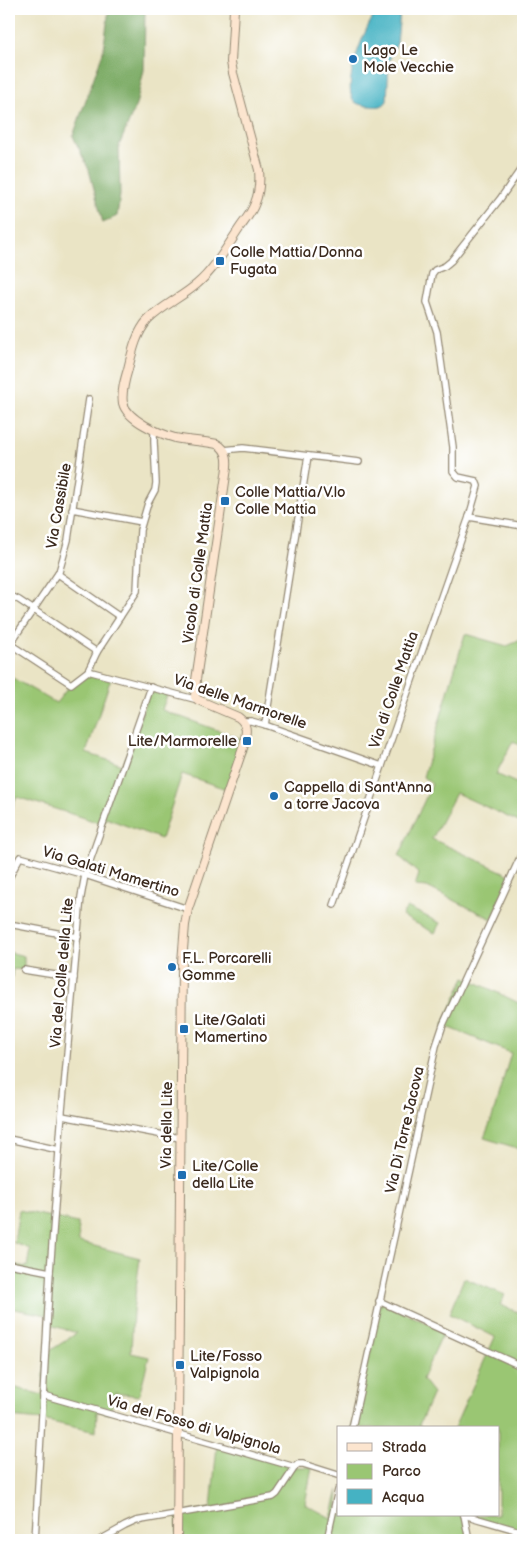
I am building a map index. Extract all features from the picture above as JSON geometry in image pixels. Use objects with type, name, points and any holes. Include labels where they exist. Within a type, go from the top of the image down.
[{"type":"street","points":[[234,9],[232,70],[259,167],[258,192],[251,210],[208,273],[196,285],[150,318],[144,325],[137,338],[126,375],[123,403],[130,415],[154,430],[177,438],[217,444],[224,450],[243,448],[360,462]]},
{"type":"street","name":"Via di Colle Mattia","points":[[334,905],[478,487],[478,483],[475,481],[458,477],[453,471],[453,444],[437,332],[427,304],[432,273],[451,261],[523,166]]},
{"type":"street","name":"Via Cassibile","points":[[88,671],[71,684],[10,644],[58,574],[68,540],[89,399]]},
{"type":"street","points":[[88,671],[97,652],[136,591],[140,530],[156,483],[154,430]]},
{"type":"street","name":"Vicolo di Colle Mattia","points":[[198,700],[195,697],[196,680],[227,468],[227,458],[224,450]]},
{"type":"street","points":[[265,725],[308,456]]},
{"type":"street","points":[[72,509],[142,522]]},
{"type":"street","points":[[469,517],[523,526]]},
{"type":"street","points":[[58,574],[120,617]]},
{"type":"street","points":[[9,595],[97,652]]},
{"type":"street","name":"Via delle Marmorelle","points":[[88,671],[198,700],[234,714],[244,721],[265,725],[382,766]]},
{"type":"street","name":"Via del Colle della Lite","points":[[35,1540],[50,1272],[81,897],[85,875],[151,687]]},
{"type":"street","name":"Via della Lite","points":[[177,1540],[182,962],[185,925],[188,910],[244,745],[247,726],[244,721]]},
{"type":"street","name":"Via Di Torre Jacova","points":[[352,1426],[438,1041],[443,1025],[523,851]]},
{"type":"street","name":"Via Galati Mamertino","points":[[9,878],[20,857],[85,875],[188,910]]},
{"type":"street","points":[[9,924],[78,937]]},
{"type":"street","points":[[24,970],[74,978]]},
{"type":"street","points":[[62,1116],[180,1138]]},
{"type":"street","points":[[9,1139],[59,1150]]},
{"type":"street","points":[[9,1264],[50,1272]]},
{"type":"street","points":[[379,1301],[523,1367]]},
{"type":"street","name":"Via del Fosso di Valpignola","points":[[43,1396],[294,1467],[298,1464],[303,1464],[337,1475]]},
{"type":"street","points":[[100,1540],[134,1522],[273,1497],[277,1494],[294,1467]]},
{"type":"street","points":[[327,1540],[337,1495]]},
{"type":"street","points":[[464,1516],[469,1540]]},
{"type":"street","points":[[467,1516],[523,1532]]},
{"type":"green space","points":[[109,9],[145,9],[144,70],[136,105],[119,146],[120,195],[117,216],[103,223],[89,170],[73,136],[103,52]]},
{"type":"green space","points":[[465,634],[507,646],[523,639],[523,747],[513,741],[496,774],[523,786],[523,824],[456,793],[432,839],[512,876],[492,919],[427,887],[415,886],[419,874],[399,856],[432,784],[423,777]]},
{"type":"green space","points":[[88,671],[111,678],[86,753],[123,765],[151,687],[168,692],[162,710],[247,741],[229,790],[182,774],[161,839],[106,818],[103,824],[17,797],[9,815],[9,676],[56,703],[71,684]]},
{"type":"green space","points":[[407,907],[440,923],[435,933],[402,916]]},
{"type":"green space","points":[[9,952],[24,956],[24,970],[13,969],[9,997]]},
{"type":"green space","points":[[465,977],[523,1005],[523,1152],[514,1147],[484,1138],[492,1118],[511,1053],[443,1025]]},
{"type":"green space","points":[[19,1210],[78,1223],[79,1242],[140,1258],[133,1311],[131,1353],[149,1357],[139,1396],[115,1393],[110,1414],[97,1411],[96,1432],[42,1420],[9,1417],[9,1386],[43,1395],[45,1354],[77,1333],[47,1324],[47,1315],[9,1308],[9,1264],[27,1267],[30,1249],[14,1243]]},
{"type":"green space","points":[[464,1278],[505,1295],[500,1305],[523,1314],[523,1532],[467,1516],[500,1516],[500,1426],[455,1426],[495,1337],[449,1314]]},
{"type":"green space","points":[[379,1301],[444,1331],[422,1379],[433,1393],[419,1425],[421,1426],[352,1426]]},
{"type":"green space","points":[[217,1445],[294,1467],[312,1467],[305,1504],[331,1518],[337,1494],[337,1516],[464,1516],[469,1540],[177,1540],[177,1514],[211,1508]]},
{"type":"water","name":"Lago Le Mole Vecchie","points":[[383,9],[397,9],[400,12],[397,44],[389,62],[387,101],[380,106],[362,105],[355,102],[351,95],[350,85],[355,59],[370,23],[375,15]]},
{"type":"place","name":"Lago Le Mole Vecchie","points":[[353,59]]},
{"type":"place","name":"Colle Mattia/Donna Fugata","points":[[220,261]]},
{"type":"place","name":"Colle Mattia/V.lo Colle Mattia","points":[[225,501]]},
{"type":"place","name":"Lite/Marmorelle","points":[[247,741]]},
{"type":"place","name":"Cappella di Sant'Anna a torre Jacova","points":[[274,796]]},
{"type":"place","name":"F.L. Porcarelli Gomme","points":[[172,967]]},
{"type":"place","name":"Lite/Galati Mamertino","points":[[184,1029]]},
{"type":"place","name":"Lite/Colle della Lite","points":[[182,1175]]},
{"type":"place","name":"Lite/Fosso Valpignola","points":[[180,1365]]}]
